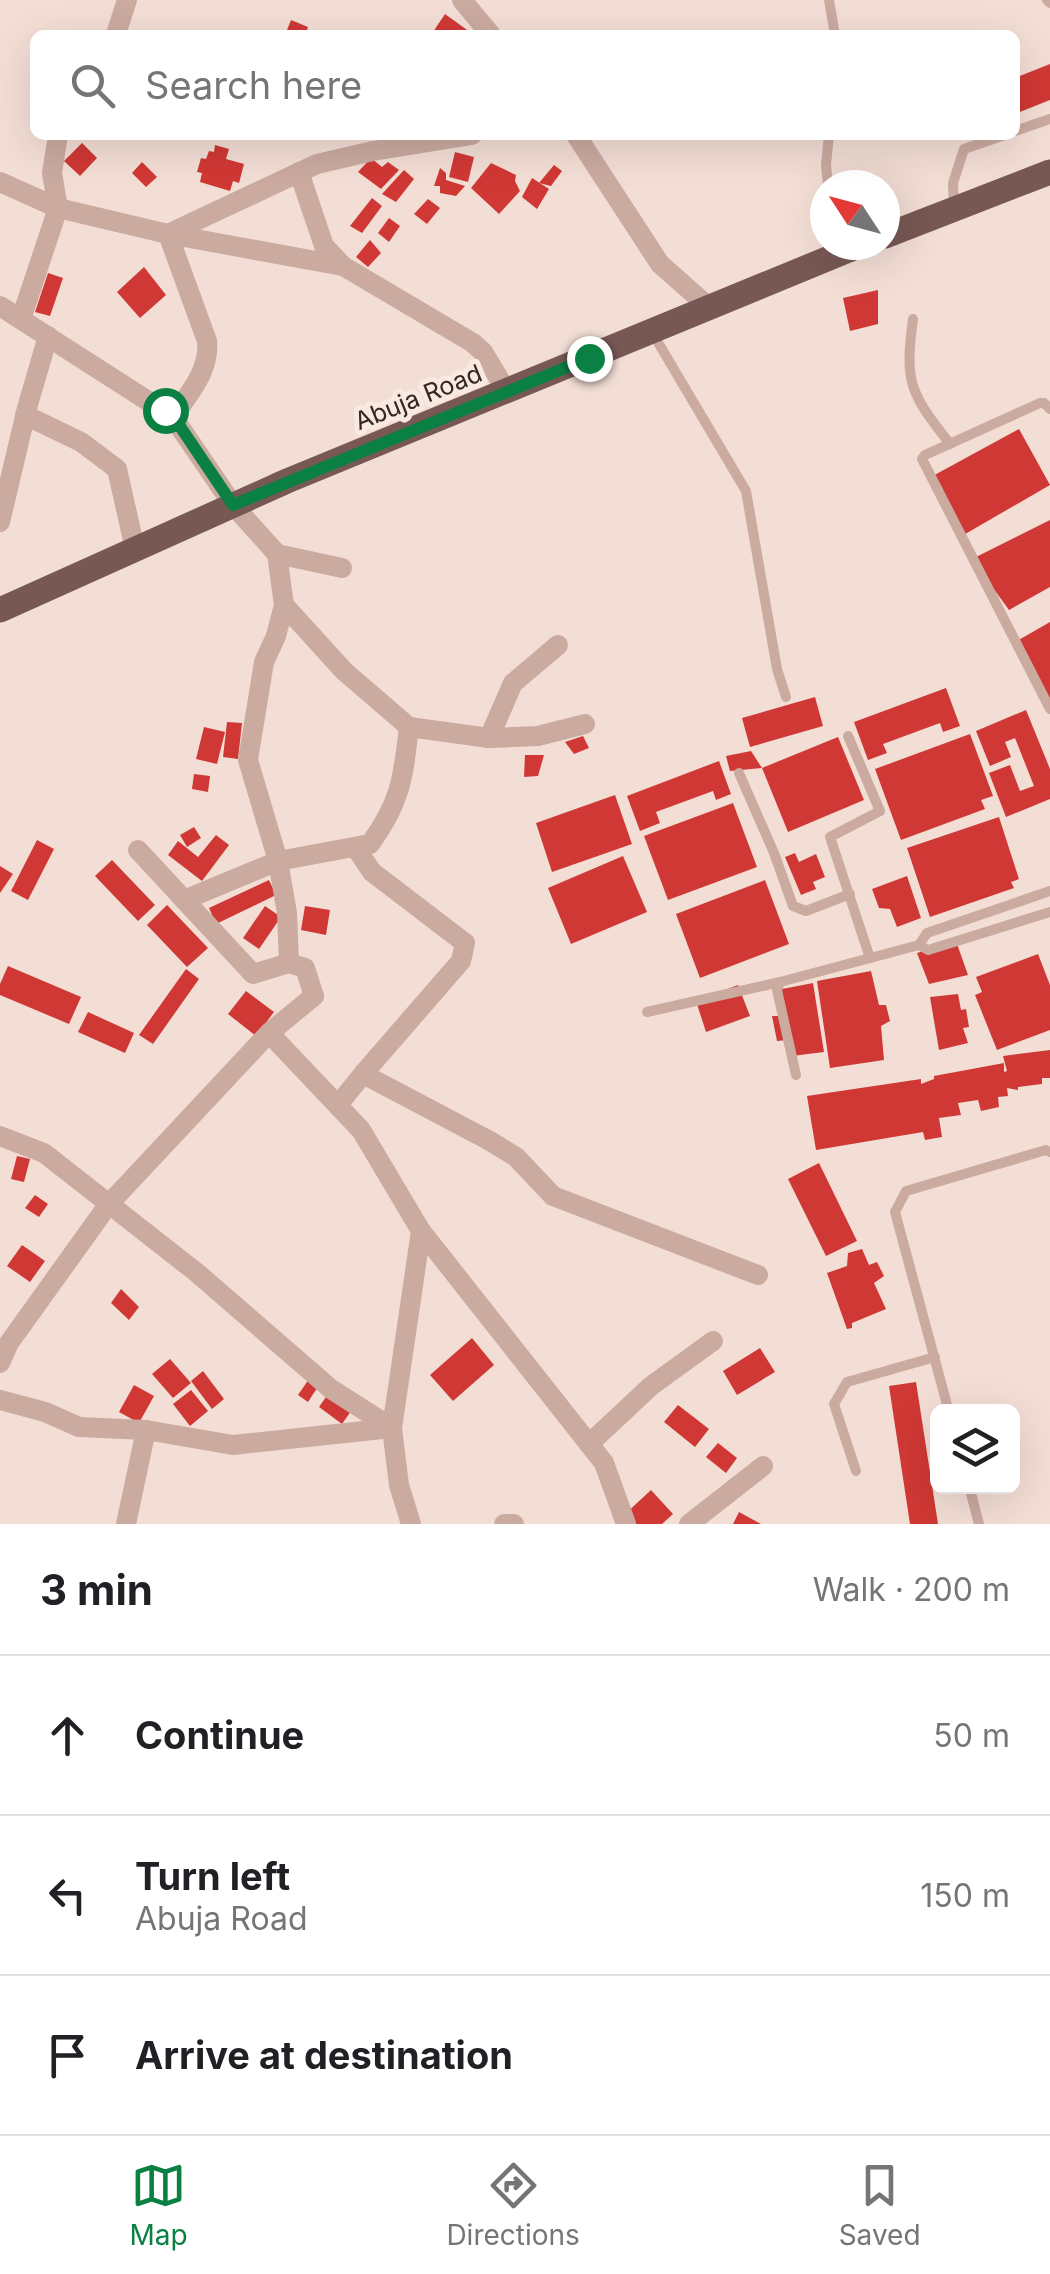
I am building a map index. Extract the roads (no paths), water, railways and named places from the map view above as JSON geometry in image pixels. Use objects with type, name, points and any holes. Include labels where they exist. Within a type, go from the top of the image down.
[{"type":"main road","points":[[900,231],[1050,172]]},
{"type":"main road","name":"Abuja Road","points":[[0,610],[233,505],[826,260]]},
{"type":"street","points":[[116,30],[127,0]]},
{"type":"street","points":[[457,1],[486,30]]},
{"type":"street","points":[[20,320],[58,208],[52,173],[57,140]]},
{"type":"street","points":[[168,234],[317,164],[441,140]]},
{"type":"street","points":[[579,140],[660,264],[711,309]]},
{"type":"street","points":[[299,172],[324,246],[343,266],[473,343],[483,352],[507,392]]},
{"type":"street","points":[[0,182],[58,208],[135,229],[343,266]]},
{"type":"street","points":[[168,234],[207,342],[208,358],[173,416]]},
{"type":"street","points":[[0,306],[173,416],[233,505],[277,554],[284,606],[264,662],[248,760],[278,861],[288,913],[289,964]]},
{"type":"street","points":[[0,522],[48,336]]},
{"type":"street","points":[[25,416],[81,442],[117,469],[135,549]]},
{"type":"street","points":[[277,554],[342,568]]},
{"type":"street","points":[[284,606],[344,671],[409,728],[488,738],[538,736],[585,724]]},
{"type":"street","points":[[488,738],[513,683],[558,645]]},
{"type":"street","points":[[184,900],[278,861],[370,844],[386,823],[402,787],[409,728]]},
{"type":"street","points":[[338,1105],[461,962],[465,943],[372,872],[356,848]]},
{"type":"street","points":[[0,1363],[9,1344],[108,1204],[269,1033],[314,996],[305,968],[289,964],[253,974],[138,850]]},
{"type":"street","points":[[269,1033],[361,1130],[421,1231],[604,1463],[626,1524]]},
{"type":"street","points":[[362,1074],[516,1157],[554,1196],[758,1275]]},
{"type":"street","points":[[0,1136],[44,1153],[196,1272],[331,1389],[392,1428]]},
{"type":"street","points":[[410,1524],[399,1485],[392,1428],[421,1231]]},
{"type":"street","points":[[589,1444],[651,1386],[713,1341]]},
{"type":"street","points":[[0,1400],[44,1412],[78,1427],[146,1430],[233,1445],[392,1428]]},
{"type":"street","points":[[126,1524],[146,1430]]},
{"type":"street","points":[[689,1524],[764,1466]]},
{"type":"street","points":[[504,1524],[514,1524]]},
{"type":"lane","points":[[829,0],[833,30]]},
{"type":"lane","points":[[1020,130],[1050,119]]},
{"type":"lane","points":[[827,170],[829,140]]},
{"type":"lane","points":[[954,212],[954,183],[964,149],[990,140]]},
{"type":"lane","points":[[913,319],[908,356],[911,387],[920,406],[950,444]]},
{"type":"lane","points":[[652,333],[746,492],[777,670],[786,697]]},
{"type":"lane","points":[[1050,409],[1040,404],[926,454],[922,464],[1050,709]]},
{"type":"lane","points":[[848,736],[880,812],[830,837],[870,958]]},
{"type":"lane","points":[[739,774],[793,906],[806,912],[850,894]]},
{"type":"lane","points":[[646,1012],[919,945],[928,933],[1050,891]]},
{"type":"lane","points":[[919,945],[928,950],[1050,912]]},
{"type":"lane","points":[[780,982],[777,990],[796,1075]]},
{"type":"lane","points":[[947,1404],[895,1212],[899,1200],[906,1191],[1050,1152]]},
{"type":"lane","points":[[856,1471],[834,1404],[847,1382],[935,1358]]},
{"type":"lane","points":[[971,1494],[979,1524]]}]
